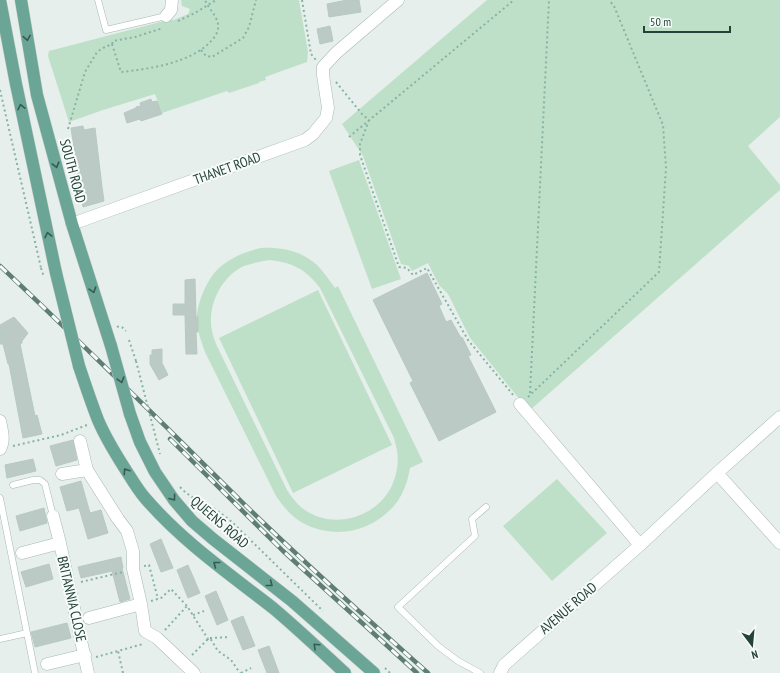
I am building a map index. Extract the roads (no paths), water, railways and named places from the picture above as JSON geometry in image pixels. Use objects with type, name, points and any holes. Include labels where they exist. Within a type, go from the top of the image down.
[{"type":"main road","points":[[0,0],[16,84],[56,273],[79,366],[98,420],[119,459],[144,497],[182,536],[274,610],[345,673]]},
{"type":"main road","name":"SOUTH ROAD","points":[[20,0],[37,95],[72,224],[111,346]]},
{"type":"main road","name":"QUEENS ROAD","points":[[111,346],[130,414],[140,442],[155,472],[174,500],[192,521],[213,539],[379,670]]},
{"type":"street","points":[[165,22],[171,10],[172,0]]},
{"type":"street","name":"THANET ROAD","points":[[72,224],[305,140],[313,134],[326,118],[328,108],[323,67],[336,53],[398,0]]},
{"type":"street","points":[[520,404],[640,545]]},
{"type":"street","name":"AVENUE ROAD","points":[[500,673],[504,665],[640,545],[780,418]]},
{"type":"street","points":[[0,422],[4,440],[1,448]]},
{"type":"street","points":[[80,441],[87,470],[127,531],[133,551],[133,569],[141,604],[145,631],[157,638],[194,673]]},
{"type":"street","points":[[62,474],[87,470]]},
{"type":"street","points":[[718,473],[780,543]]},
{"type":"street","name":"BRITANNIA CLOSE","points":[[53,516],[89,656],[88,673]]},
{"type":"street","name":"BRITANNIA CLOSE","points":[[22,553],[60,543]]},
{"type":"street","points":[[89,618],[141,604]]},
{"type":"street","name":"BRITANNIA CLOSE","points":[[47,664],[89,656]]},
{"type":"lane","points":[[98,0],[106,30],[165,22]]},
{"type":"lane","points":[[13,485],[33,480],[40,480],[45,484],[53,516]]},
{"type":"lane","points":[[0,498],[35,673]]},
{"type":"lane","points":[[480,673],[458,661],[438,646],[398,607],[475,536],[472,519],[486,507]]},
{"type":"lane","points":[[0,639],[27,633]]},
{"type":"railway","points":[[0,266],[264,523],[333,588],[428,673]]},
{"type":"railway","points":[[170,439],[283,551],[417,673]]}]
